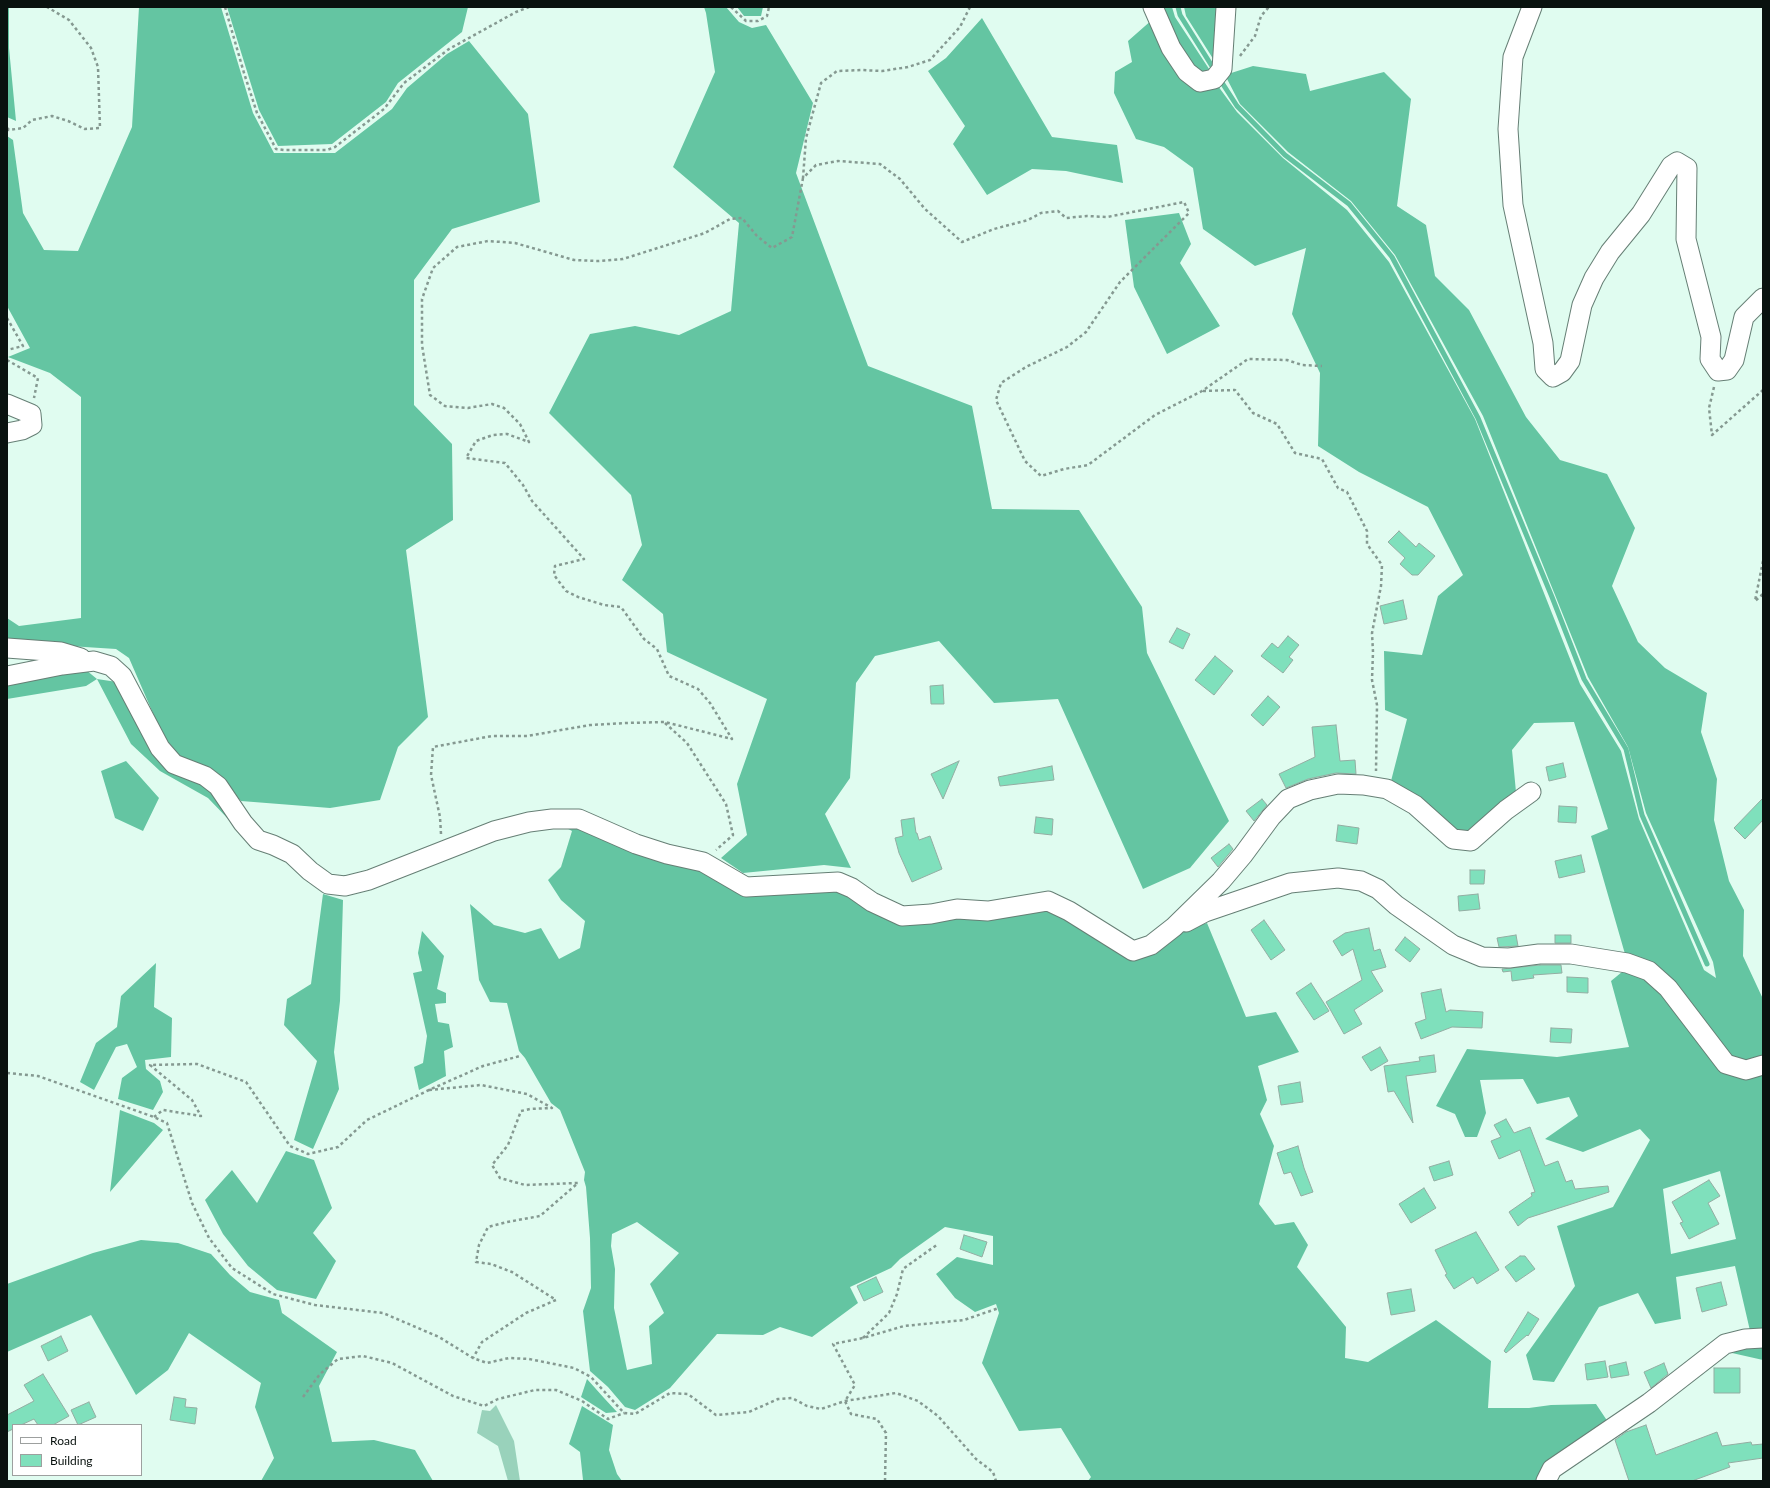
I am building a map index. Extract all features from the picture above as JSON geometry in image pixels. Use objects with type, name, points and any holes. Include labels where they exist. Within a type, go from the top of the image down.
[{"type":"street","points":[[1153,7],[1171,48],[1187,72],[1200,82],[1214,79],[1222,69],[1226,7]]},
{"type":"street","points":[[1532,7],[1512,58],[1508,129],[1513,205],[1543,343],[1545,369],[1553,377],[1562,372],[1570,361],[1582,305],[1594,278],[1610,252],[1641,214],[1657,186],[1671,166],[1677,162],[1687,168],[1686,239],[1711,337],[1710,359],[1718,371],[1727,370],[1734,360],[1744,317],[1763,298]]},
{"type":"street","points":[[7,404],[31,414],[32,425],[22,430],[7,433]]},
{"type":"street","points":[[7,648],[61,652],[111,666],[122,676],[160,748],[174,764],[204,776],[218,786],[243,823],[258,840],[292,854],[310,871],[328,884],[345,886],[369,880],[494,831],[528,822],[552,819],[578,819],[661,852],[703,862],[746,887],[838,882],[852,888],[872,902],[902,916],[931,914],[957,909],[988,911],[1048,901],[1069,911],[1133,951],[1151,945],[1174,927],[1221,881],[1271,817],[1288,799],[1310,790],[1338,784],[1387,789],[1415,805],[1452,839],[1470,841],[1506,810],[1531,792]]},
{"type":"street","points":[[7,676],[62,665],[94,661]]},
{"type":"street","points":[[1174,927],[1205,912],[1290,883],[1338,878],[1361,880],[1378,889],[1402,909],[1453,944],[1482,957],[1509,958],[1539,954],[1571,954],[1627,963],[1649,971],[1672,993],[1726,1064],[1746,1070],[1763,1066]]},
{"type":"street","points":[[1546,1481],[1552,1469],[1649,1403],[1725,1344],[1745,1339],[1763,1338]]},
{"type":"path","points":[[7,128],[10,130],[23,128],[32,120],[52,116],[68,121],[85,129],[100,128],[98,66],[91,48],[69,20],[47,7]]},
{"type":"path","points":[[225,7],[257,113],[276,149],[284,150],[327,150],[335,147],[384,109],[404,83],[448,49],[516,12],[529,7]]},
{"type":"path","points":[[731,7],[746,21],[758,21],[767,16],[769,7]]},
{"type":"path","points":[[443,852],[440,817],[431,775],[433,747],[492,736],[527,736],[590,725],[665,722],[732,739],[710,703],[698,689],[669,676],[657,649],[644,639],[621,606],[604,605],[578,597],[566,591],[554,575],[555,566],[584,559],[532,501],[523,485],[505,463],[466,458],[476,441],[493,435],[507,434],[529,442],[520,424],[504,408],[492,404],[468,408],[445,406],[430,395],[422,345],[422,299],[433,268],[457,247],[488,241],[515,243],[574,260],[598,261],[623,259],[705,233],[730,219],[742,218],[757,236],[772,248],[792,237],[803,178],[806,138],[821,82],[837,71],[882,71],[908,67],[930,60],[960,27],[970,7]]},
{"type":"path","points":[[1222,69],[1242,55],[1255,36],[1261,16],[1269,7]]},
{"type":"path","points":[[803,178],[816,165],[838,161],[880,164],[900,179],[925,210],[962,242],[994,229],[1028,220],[1041,212],[1058,211],[1066,218],[1087,216],[1107,217],[1184,202],[1189,213],[1120,282],[1086,332],[1067,347],[1026,367],[1002,383],[996,400],[1025,461],[1041,476],[1064,469],[1088,465],[1155,415],[1202,391],[1248,359],[1287,360],[1302,365],[1322,366]]},
{"type":"path","points":[[7,318],[22,346],[7,350]]},
{"type":"path","points":[[7,360],[38,378],[31,414]]},
{"type":"path","points":[[1718,371],[1709,408],[1712,435],[1763,390]]},
{"type":"path","points":[[1202,391],[1235,390],[1253,413],[1276,424],[1296,452],[1322,459],[1338,488],[1347,492],[1367,531],[1367,544],[1382,565],[1381,586],[1372,633],[1372,680],[1377,705],[1376,787]]},
{"type":"path","points":[[1763,561],[1755,601],[1763,594]]},
{"type":"path","points":[[665,722],[687,743],[726,804],[733,835],[703,862]]},
{"type":"path","points":[[154,1117],[163,1110],[201,1116],[192,1100],[150,1065],[172,1063],[197,1064],[246,1082],[290,1146],[308,1154],[338,1147],[367,1120],[428,1090],[483,1066],[520,1056]]},
{"type":"path","points":[[7,1074],[38,1076],[167,1123],[192,1203],[209,1238],[232,1268],[274,1294],[315,1305],[382,1313],[439,1337],[474,1358],[487,1363],[509,1358],[529,1359],[574,1368],[591,1377],[624,1413]]},
{"type":"path","points":[[428,1090],[481,1085],[526,1094],[552,1108],[521,1111],[508,1145],[492,1165],[500,1178],[525,1185],[578,1183],[540,1216],[488,1227],[479,1245],[476,1262],[491,1264],[512,1272],[556,1300],[526,1313],[482,1342],[474,1358]]},
{"type":"path","points":[[863,1338],[889,1312],[897,1294],[903,1269],[938,1244]]},
{"type":"path","points":[[845,1401],[855,1385],[832,1344],[863,1338],[904,1326],[964,1320],[999,1308]]},
{"type":"path","points":[[302,1397],[320,1374],[338,1359],[363,1356],[392,1363],[453,1396],[484,1406],[498,1399],[535,1390],[556,1390],[582,1401],[608,1419],[624,1413],[635,1414],[670,1393],[688,1394],[716,1415],[749,1412],[778,1398],[792,1398],[807,1406],[821,1409],[845,1401],[896,1393],[918,1400],[938,1416],[976,1459],[993,1472],[996,1481]]},
{"type":"path","points":[[845,1401],[852,1414],[877,1419],[886,1433],[885,1481]]},
{"type":"green space","points":[[7,7],[9,7],[9,48],[16,121],[7,117]]},
{"type":"green space","points":[[139,7],[221,7],[253,113],[274,153],[335,153],[392,109],[407,88],[447,54],[469,41],[528,114],[540,202],[452,229],[414,280],[414,405],[452,444],[453,520],[406,550],[428,717],[398,747],[380,800],[330,808],[241,801],[218,775],[181,758],[162,734],[129,658],[116,649],[7,642],[7,618],[19,626],[81,618],[81,397],[50,373],[8,357],[30,348],[7,306],[7,136],[13,140],[23,213],[44,250],[78,251],[132,127]]},
{"type":"green space","points":[[227,7],[468,7],[462,32],[398,83],[386,102],[332,144],[278,146],[259,110]]},
{"type":"green space","points":[[704,7],[726,7],[739,22],[752,28],[766,25],[813,103],[796,173],[868,366],[972,406],[992,509],[1079,510],[1142,607],[1147,653],[1229,821],[1190,868],[1143,889],[1058,699],[994,703],[939,641],[875,656],[856,683],[850,778],[825,814],[851,868],[824,865],[743,873],[721,858],[747,835],[737,784],[767,699],[667,652],[663,614],[622,580],[642,545],[631,495],[549,413],[590,334],[635,326],[679,335],[731,311],[739,223],[673,167],[715,72]]},
{"type":"green space","points":[[737,7],[763,7],[761,16],[744,16]]},
{"type":"green space","points":[[1160,7],[1172,7],[1175,17],[1213,75],[1201,77],[1189,67]]},
{"type":"green space","points":[[1184,7],[1220,7],[1217,65],[1186,16]]},
{"type":"green space","points":[[982,18],[1052,137],[1117,145],[1123,183],[1066,171],[1032,169],[987,195],[953,144],[965,126],[928,71],[946,58]]},
{"type":"green space","points":[[1153,19],[1166,51],[1218,86],[1237,112],[1283,158],[1347,210],[1389,262],[1475,419],[1580,684],[1621,751],[1639,819],[1704,970],[1716,978],[1713,962],[1646,813],[1628,747],[1588,677],[1483,416],[1395,255],[1351,201],[1288,152],[1240,104],[1225,75],[1253,66],[1306,74],[1310,91],[1384,72],[1411,99],[1397,206],[1426,225],[1435,276],[1469,310],[1526,417],[1560,460],[1607,474],[1635,528],[1612,586],[1638,642],[1665,668],[1707,693],[1701,732],[1717,779],[1714,820],[1729,881],[1744,910],[1743,956],[1763,999],[1763,1059],[1759,1062],[1728,1059],[1625,954],[1591,836],[1608,829],[1574,722],[1534,723],[1512,750],[1516,792],[1468,834],[1454,830],[1391,781],[1407,719],[1385,710],[1384,651],[1422,655],[1438,596],[1463,575],[1428,507],[1359,472],[1318,446],[1320,373],[1292,314],[1306,248],[1255,266],[1203,229],[1193,168],[1164,147],[1136,139],[1114,93],[1115,72],[1132,62],[1128,41]]},
{"type":"green space","points":[[1179,213],[1191,244],[1180,263],[1220,326],[1167,354],[1134,287],[1125,220]]},
{"type":"green space","points":[[86,670],[97,679],[86,686],[7,699],[7,685]]},
{"type":"green space","points":[[97,679],[117,682],[140,723],[203,782],[254,846],[208,798],[160,771],[131,744]]},
{"type":"green space","points":[[126,761],[159,798],[143,831],[115,818],[101,771]]},
{"type":"green space","points":[[557,823],[583,825],[702,867],[724,881],[838,887],[904,920],[1048,905],[1115,948],[1207,923],[1246,1017],[1276,1012],[1299,1052],[1258,1066],[1267,1100],[1260,1114],[1274,1146],[1259,1204],[1275,1225],[1294,1222],[1308,1245],[1297,1267],[1346,1327],[1345,1358],[1368,1362],[1436,1320],[1491,1361],[1488,1408],[1529,1408],[1551,1405],[1596,1404],[1608,1422],[1542,1481],[1088,1481],[1091,1477],[1061,1428],[1019,1431],[982,1363],[999,1313],[996,1304],[975,1312],[955,1298],[936,1274],[957,1257],[993,1265],[993,1236],[945,1227],[900,1259],[891,1268],[850,1287],[858,1303],[812,1337],[780,1327],[763,1335],[717,1334],[670,1388],[635,1410],[625,1407],[608,1387],[590,1371],[583,1311],[591,1288],[590,1238],[586,1187],[584,1180],[585,1172],[560,1110],[551,1103],[525,1058],[519,1051],[507,1003],[490,1002],[479,980],[470,904],[494,925],[525,933],[541,928],[559,959],[580,948],[585,921],[561,900],[548,880],[561,867],[572,831]],"holes":[[[637,1222],[679,1253],[650,1284],[664,1313],[649,1326],[652,1364],[627,1370],[614,1308],[615,1269],[611,1246],[612,1234]]]},
{"type":"green space","points":[[323,894],[343,900],[340,1001],[334,1052],[339,1089],[313,1149],[294,1140],[317,1061],[284,1025],[287,999],[311,984]]},
{"type":"green space","points":[[422,931],[444,956],[437,989],[446,993],[446,1003],[435,1004],[438,1022],[449,1024],[453,1047],[444,1051],[446,1076],[419,1090],[414,1067],[423,1063],[427,1036],[413,973],[422,971],[418,953]]},
{"type":"green space","points":[[156,963],[154,1007],[172,1018],[171,1057],[145,1060],[146,1069],[160,1081],[163,1092],[153,1110],[118,1099],[122,1078],[137,1067],[127,1044],[116,1047],[94,1090],[80,1082],[96,1043],[117,1027],[121,996]]},
{"type":"green space","points":[[1628,967],[1650,977],[1724,1067],[1763,1073],[1763,1333],[1751,1335],[1735,1266],[1676,1277],[1681,1319],[1655,1324],[1638,1293],[1599,1307],[1554,1382],[1533,1380],[1526,1355],[1575,1286],[1557,1226],[1613,1207],[1650,1140],[1640,1129],[1583,1152],[1545,1139],[1578,1116],[1569,1097],[1537,1104],[1523,1079],[1480,1080],[1486,1113],[1477,1137],[1465,1137],[1455,1114],[1436,1106],[1467,1049],[1557,1057],[1629,1047],[1611,981]],"holes":[[[1720,1171],[1736,1239],[1671,1254],[1663,1189]]]},
{"type":"green space","points":[[120,1110],[154,1123],[163,1130],[110,1192]]},
{"type":"green space","points":[[286,1151],[314,1160],[332,1208],[313,1233],[336,1261],[316,1299],[277,1290],[248,1266],[223,1234],[205,1200],[232,1170],[257,1203]]},
{"type":"green space","points":[[141,1240],[178,1243],[211,1254],[230,1275],[250,1292],[279,1300],[282,1313],[337,1352],[319,1386],[332,1442],[374,1440],[415,1450],[433,1481],[261,1481],[274,1458],[255,1407],[261,1383],[189,1333],[168,1370],[136,1395],[91,1315],[7,1352],[7,1284],[93,1253]]},
{"type":"green space","points":[[1763,1345],[1763,1360],[1732,1353],[1747,1346]]},
{"type":"green space","points":[[587,1379],[617,1412],[606,1413],[581,1397]]},
{"type":"green space","points":[[496,1405],[514,1441],[520,1481],[508,1481],[498,1446],[477,1433],[482,1410],[490,1411]]},
{"type":"green space","points":[[582,1406],[613,1425],[609,1450],[617,1474],[622,1481],[583,1480],[580,1452],[569,1444]]},
{"type":"building","points":[[1399,531],[1416,547],[1419,543],[1435,556],[1418,575],[1412,575],[1400,564],[1405,558],[1388,542]]},
{"type":"building","points":[[1403,600],[1407,619],[1384,624],[1380,606]]},
{"type":"building","points":[[1177,628],[1190,634],[1183,649],[1169,642]]},
{"type":"building","points":[[1288,636],[1299,645],[1289,657],[1293,660],[1283,673],[1261,656],[1272,643],[1278,648]]},
{"type":"building","points":[[1215,656],[1233,671],[1214,695],[1195,680]]},
{"type":"building","points":[[943,685],[944,704],[931,704],[930,686]]},
{"type":"building","points":[[1268,696],[1280,707],[1263,726],[1251,715]]},
{"type":"building","points":[[1336,725],[1340,761],[1355,760],[1356,774],[1336,773],[1308,779],[1286,788],[1279,774],[1315,757],[1312,727]]},
{"type":"building","points":[[959,761],[943,799],[931,774]]},
{"type":"building","points":[[1563,763],[1566,777],[1549,781],[1546,767]]},
{"type":"building","points":[[1052,766],[1054,780],[1000,786],[998,777]]},
{"type":"building","points":[[1763,798],[1763,820],[1745,839],[1734,828]]},
{"type":"building","points":[[1262,799],[1267,805],[1254,821],[1246,811]]},
{"type":"building","points":[[1559,806],[1577,807],[1576,823],[1558,822]]},
{"type":"building","points":[[1036,817],[1053,819],[1052,835],[1034,833]]},
{"type":"building","points":[[914,818],[916,833],[919,840],[930,836],[942,869],[912,882],[899,853],[895,838],[903,836],[901,820]]},
{"type":"building","points":[[1338,825],[1359,828],[1357,844],[1336,841]]},
{"type":"building","points":[[1229,844],[1233,849],[1218,867],[1211,858]]},
{"type":"building","points":[[1581,855],[1585,872],[1559,878],[1555,861]]},
{"type":"building","points":[[1470,870],[1485,870],[1484,884],[1470,884]]},
{"type":"building","points":[[1478,894],[1480,909],[1459,911],[1458,896]]},
{"type":"building","points":[[1264,920],[1285,950],[1271,960],[1251,930]]},
{"type":"building","points":[[1369,928],[1374,951],[1380,949],[1386,967],[1371,971],[1383,991],[1354,1010],[1362,1024],[1344,1034],[1326,1002],[1362,980],[1353,949],[1342,956],[1333,941],[1345,933]]},
{"type":"building","points":[[1516,935],[1518,946],[1499,947],[1497,938]]},
{"type":"building","points":[[1555,935],[1571,935],[1571,943],[1555,943]]},
{"type":"building","points":[[1405,937],[1420,949],[1410,962],[1395,950]]},
{"type":"building","points":[[1540,965],[1561,965],[1562,973],[1533,975],[1534,978],[1512,981],[1511,971],[1503,972],[1502,969]]},
{"type":"building","points":[[1567,977],[1588,978],[1588,993],[1567,992]]},
{"type":"building","points":[[1311,983],[1329,1011],[1314,1020],[1296,993]]},
{"type":"building","points":[[1441,989],[1446,1012],[1450,1010],[1483,1012],[1482,1028],[1452,1027],[1421,1039],[1415,1023],[1426,1019],[1421,993]]},
{"type":"building","points":[[1551,1028],[1572,1029],[1571,1043],[1550,1042]]},
{"type":"building","points":[[1380,1047],[1388,1061],[1371,1071],[1362,1057]]},
{"type":"building","points":[[1434,1055],[1436,1072],[1406,1076],[1413,1123],[1394,1091],[1388,1092],[1384,1066],[1420,1061],[1419,1057]]},
{"type":"building","points":[[1300,1082],[1303,1102],[1281,1105],[1278,1086]]},
{"type":"building","points":[[1506,1119],[1514,1133],[1530,1127],[1545,1166],[1558,1161],[1566,1182],[1572,1180],[1575,1189],[1608,1186],[1609,1192],[1528,1218],[1518,1226],[1509,1212],[1532,1196],[1531,1193],[1535,1192],[1520,1150],[1499,1159],[1491,1141],[1501,1137],[1494,1125]]},
{"type":"building","points":[[1298,1146],[1313,1192],[1301,1196],[1291,1172],[1284,1174],[1277,1153]]},
{"type":"building","points":[[1449,1161],[1453,1175],[1434,1181],[1429,1167]]},
{"type":"building","points":[[1709,1180],[1720,1196],[1708,1203],[1719,1224],[1689,1239],[1680,1223],[1683,1222],[1672,1202]]},
{"type":"building","points":[[1424,1188],[1436,1208],[1411,1223],[1399,1204]]},
{"type":"building","points":[[1476,1232],[1499,1270],[1477,1284],[1473,1277],[1454,1289],[1445,1275],[1447,1274],[1435,1250]]},
{"type":"building","points":[[964,1235],[987,1242],[982,1257],[960,1249]]},
{"type":"building","points":[[1520,1256],[1525,1256],[1535,1269],[1516,1282],[1505,1267]]},
{"type":"building","points":[[876,1277],[883,1292],[864,1301],[857,1286]]},
{"type":"building","points":[[1721,1282],[1727,1305],[1702,1312],[1696,1288]]},
{"type":"building","points":[[1411,1289],[1415,1311],[1391,1315],[1387,1293]]},
{"type":"building","points":[[1528,1312],[1539,1319],[1528,1336],[1527,1335],[1506,1353],[1504,1351]]},
{"type":"building","points":[[61,1336],[68,1351],[48,1361],[41,1346]]},
{"type":"building","points":[[1605,1361],[1608,1377],[1587,1380],[1585,1364]]},
{"type":"building","points":[[1626,1362],[1629,1375],[1611,1378],[1609,1366]]},
{"type":"building","points":[[1664,1363],[1668,1374],[1651,1388],[1644,1372]]},
{"type":"building","points":[[1714,1368],[1740,1368],[1740,1393],[1714,1393]]},
{"type":"building","points":[[43,1374],[69,1416],[55,1424],[37,1424],[34,1419],[23,1424],[12,1424],[12,1430],[7,1432],[7,1415],[34,1401],[24,1385]]},
{"type":"building","points":[[174,1397],[186,1399],[185,1407],[197,1408],[195,1424],[170,1420]]},
{"type":"building","points":[[89,1402],[96,1417],[78,1424],[71,1410]]},
{"type":"building","points":[[1646,1425],[1656,1455],[1717,1432],[1722,1446],[1751,1442],[1752,1445],[1763,1444],[1763,1458],[1728,1463],[1730,1467],[1692,1481],[1629,1481],[1615,1440],[1626,1432]]},
{"type":"waterway","points":[[1178,7],[1180,15],[1215,71]]},
{"type":"waterway","points":[[1219,78],[1237,106],[1285,155],[1349,204],[1392,257],[1478,418],[1552,597],[1584,679],[1626,749],[1642,815],[1707,964]]}]
